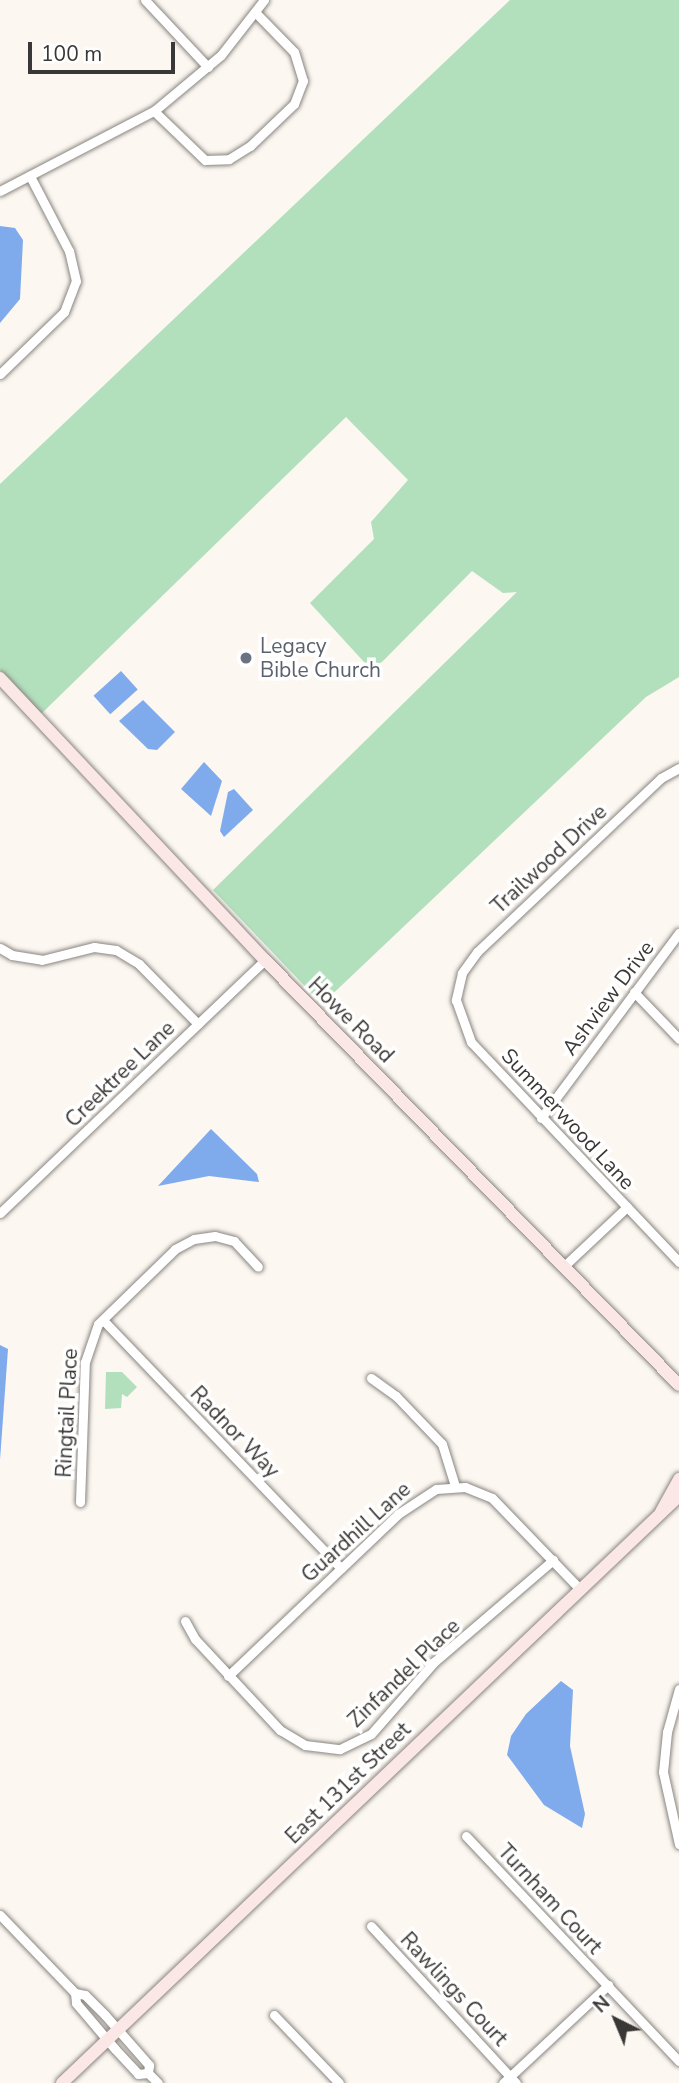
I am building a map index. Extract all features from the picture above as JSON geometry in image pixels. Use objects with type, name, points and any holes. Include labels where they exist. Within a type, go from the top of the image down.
[{"type":"street","points":[[145,0],[208,66]]},
{"type":"street","points":[[0,191],[154,111],[208,66],[256,13],[264,0]]},
{"type":"street","points":[[154,111],[205,160],[229,159],[250,146],[293,104],[303,81],[294,52],[256,13]]},
{"type":"street","points":[[0,374],[64,312],[76,281],[69,251],[30,176]]},
{"type":"street","name":"Howe Road","points":[[0,678],[265,960],[679,1385]]},
{"type":"street","name":"Trailwood Drive","points":[[458,987],[469,962],[494,934],[660,778],[679,768]]},
{"type":"street","name":"Ashview Drive","points":[[541,1118],[679,933]]},
{"type":"street","points":[[0,948],[12,956],[42,960],[94,947],[116,950],[139,964],[198,1024]]},
{"type":"street","name":"Creektree Lane","points":[[0,1213],[265,960]]},
{"type":"street","name":"Summerwood Lane","points":[[458,987],[458,1014],[471,1042],[679,1262]]},
{"type":"street","points":[[634,992],[679,1039]]},
{"type":"street","points":[[563,1267],[626,1208]]},
{"type":"street","name":"Ringtail Place","points":[[80,1502],[85,1362],[90,1338],[103,1320],[175,1249],[194,1238],[215,1236],[234,1241],[258,1267]]},
{"type":"street","name":"Radnor Way","points":[[103,1320],[341,1568]]},
{"type":"street","points":[[371,1378],[396,1396],[442,1444],[455,1486],[492,1498],[580,1589]]},
{"type":"street","name":"East 131st Street","points":[[62,2083],[661,1512],[679,1479]]},
{"type":"street","name":"Guardhill Lane","points":[[228,1676],[413,1500],[436,1489],[455,1486]]},
{"type":"street","name":"East 131st Street","points":[[661,1512],[670,1509],[679,1496]]},
{"type":"street","name":"Zinfandel Place","points":[[185,1621],[195,1639],[228,1676],[297,1742],[317,1749],[353,1746],[371,1734],[434,1662],[553,1560]]},
{"type":"street","points":[[679,1689],[667,1732],[663,1772],[679,1844]]},
{"type":"street","name":"Turnham Court","points":[[466,1836],[679,2062]]},
{"type":"street","points":[[0,1915],[75,1993],[85,1995],[112,2035],[149,2066],[148,2073],[158,2083]]},
{"type":"street","name":"Rawlings Court","points":[[372,1926],[510,2081]]},
{"type":"street","points":[[510,2081],[607,1985]]},
{"type":"street","points":[[274,2015],[339,2083]]},
{"type":"green space","points":[[510,0],[679,0],[679,677],[646,697],[322,1004],[213,890],[517,592],[503,593],[472,571],[382,662],[371,667],[364,662],[310,603],[374,539],[371,522],[408,480],[346,417],[41,714],[0,670],[0,484]]},
{"type":"green space","points":[[106,1372],[122,1372],[137,1387],[127,1397],[122,1394],[121,1408],[105,1409]]},
{"type":"water","points":[[0,226],[15,228],[23,240],[20,299],[0,323]]},
{"type":"water","points":[[121,671],[138,690],[110,714],[94,696]]},
{"type":"water","points":[[143,700],[175,732],[157,750],[148,749],[119,721]]},
{"type":"water","points":[[204,762],[222,781],[211,816],[181,789]]},
{"type":"water","points":[[234,789],[253,810],[224,837],[220,831],[228,792]]},
{"type":"water","points":[[211,1129],[257,1174],[259,1182],[209,1176],[158,1186]]},
{"type":"water","points":[[0,1345],[8,1349],[0,1460]]},
{"type":"water","points":[[561,1681],[573,1690],[570,1746],[585,1814],[582,1828],[544,1805],[507,1755],[511,1736],[526,1714]]},
{"type":"place","name":"Legacy Bible Church","points":[[246,658]]}]
